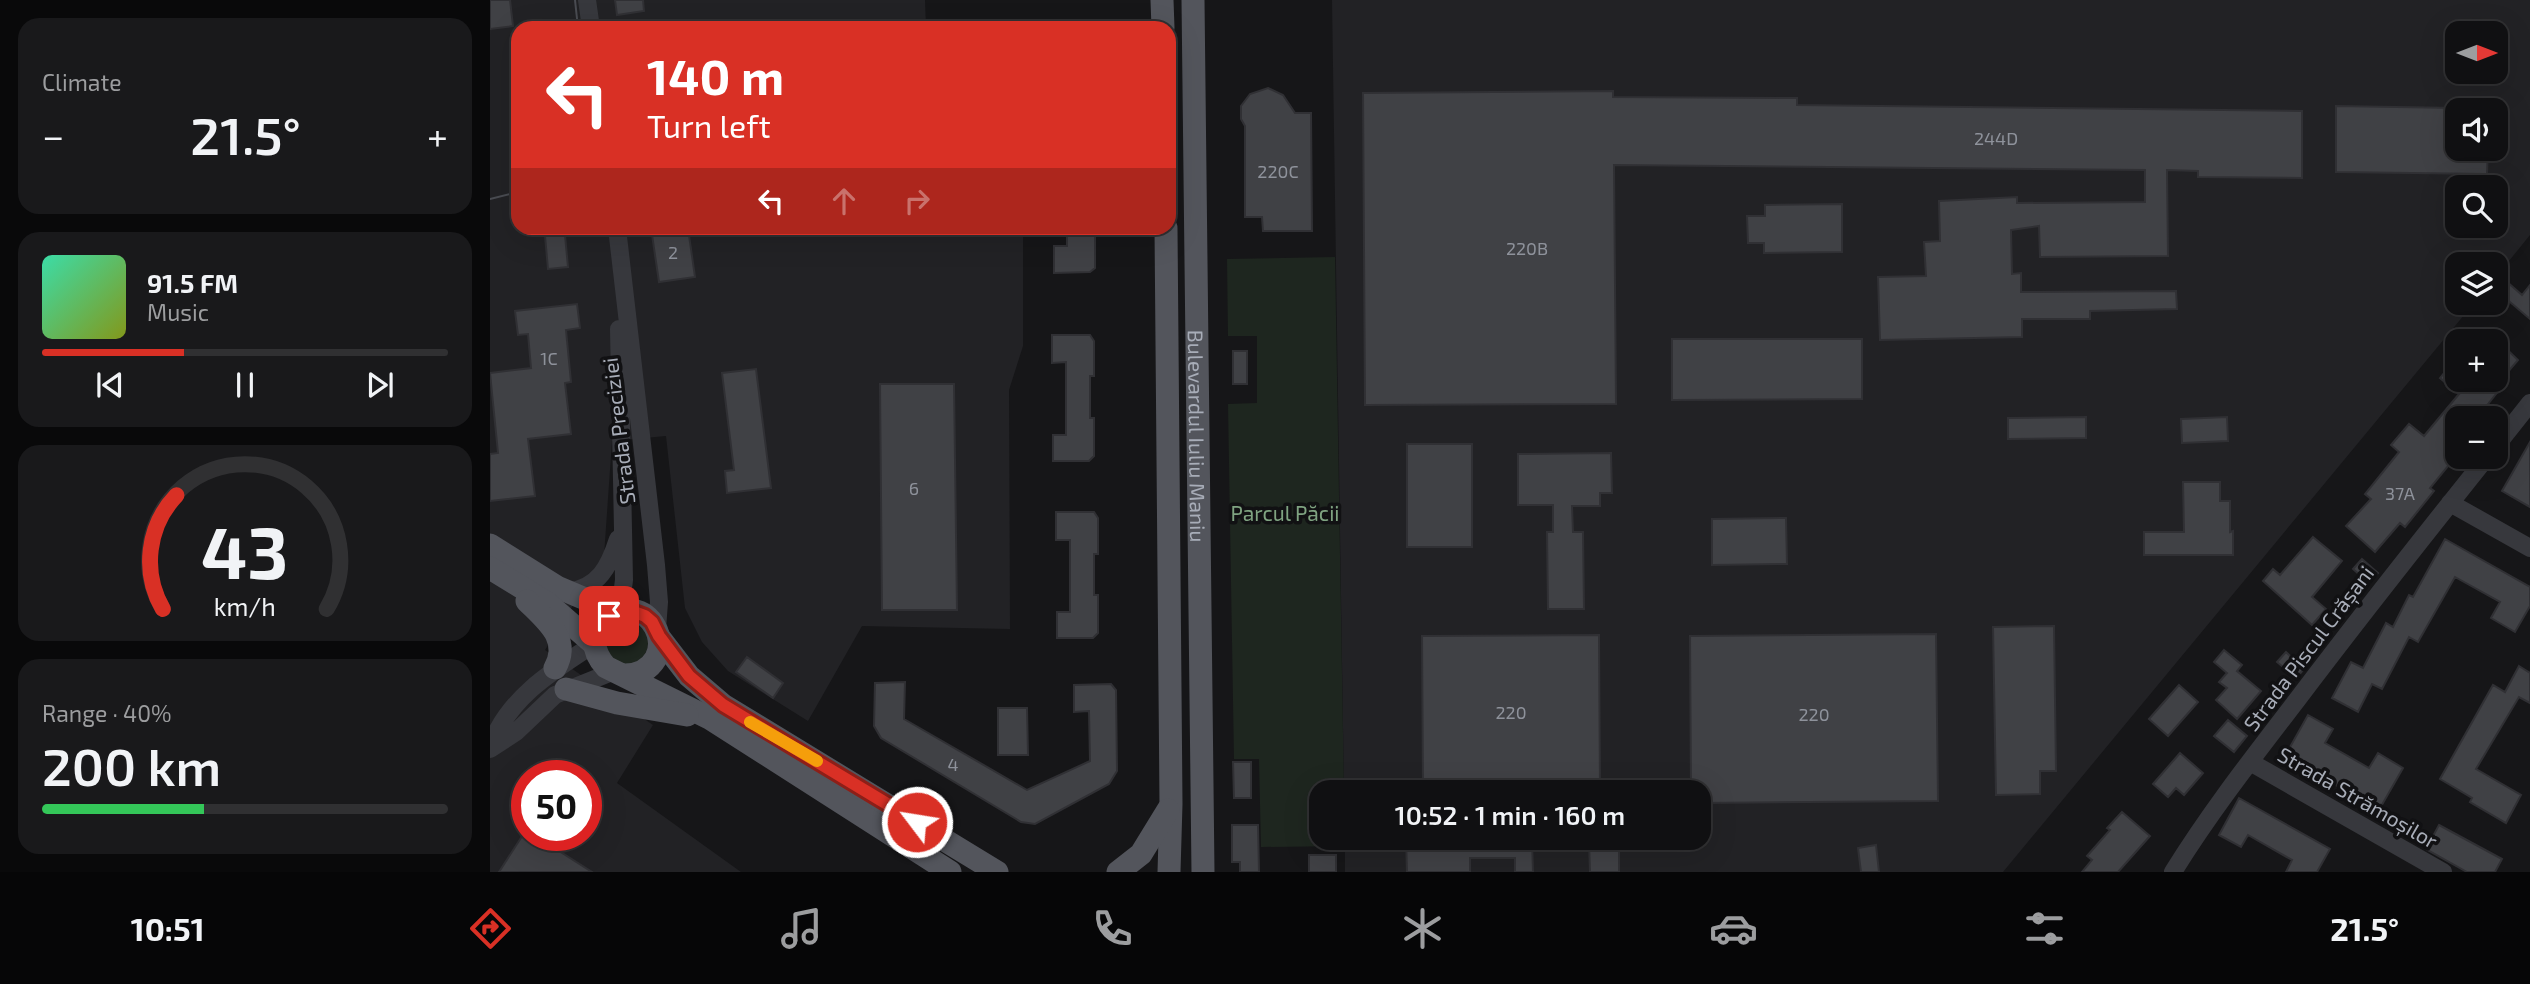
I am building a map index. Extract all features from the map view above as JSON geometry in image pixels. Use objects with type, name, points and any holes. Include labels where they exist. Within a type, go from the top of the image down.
[{"type":"main road","points":[[1163,0],[1163,21]]},
{"type":"main road","name":"Bulevardul Iuliu Maniu","points":[[1193,0],[1203,872]]},
{"type":"main road","name":"Bulevardul Iuliu Maniu","points":[[1166,235],[1171,804],[1169,872]]},
{"type":"main road","points":[[490,545],[568,592],[618,611],[637,612],[652,622],[689,676],[723,705],[997,872]]},
{"type":"main road","points":[[495,571],[555,609],[594,644],[600,661],[618,673],[710,719],[950,872]]},
{"type":"main road","points":[[495,571],[557,635],[562,650],[555,668]]},
{"type":"main road","points":[[594,644],[598,628],[618,611]]},
{"type":"main road","points":[[618,673],[641,672],[654,661],[659,645],[658,633]]},
{"type":"main road","points":[[566,689],[617,703],[710,719]]},
{"type":"main road","points":[[1118,872],[1142,854],[1171,804]]},
{"type":"street","points":[[587,0],[590,21]]},
{"type":"street","name":"Strada Preciziei","points":[[617,235],[623,322],[656,565],[658,633]]},
{"type":"street","name":"Strada Preciziei","points":[[618,611],[624,580],[623,322]]},
{"type":"street","points":[[2508,431],[2530,403]]},
{"type":"street","name":"Strada Piscul Crășani","points":[[2173,872],[2197,833],[2250,762],[2477,469]]},
{"type":"street","points":[[2450,503],[2530,548]]},
{"type":"street","points":[[568,592],[586,587],[601,576],[609,565],[623,522]]},
{"type":"street","points":[[490,748],[499,724],[536,684],[555,668],[594,644]]},
{"type":"street","points":[[490,748],[516,732],[545,702],[566,689],[618,673]]},
{"type":"street","name":"Strada Strămoșilor","points":[[2250,762],[2443,872]]},
{"type":"shaded area","points":[[490,0],[925,0],[926,21],[511,21],[511,235],[1023,235],[1023,346],[1009,390],[1010,629],[862,626],[808,721],[728,671],[702,642],[685,608],[666,436],[612,441],[604,556],[545,650],[653,725],[617,783],[741,872],[490,872]]},
{"type":"shaded area","points":[[1332,0],[2530,0],[2530,235],[2508,262],[2508,252],[2445,252],[2445,315],[2464,315],[2452,329],[2445,329],[2445,338],[2003,872],[1345,872],[1345,850],[1711,850],[1711,780],[1344,780]]},
{"type":"green space","name":"Parcul Păcii","points":[[1335,257],[1344,780],[1309,780],[1309,846],[1261,847],[1259,759],[1234,759],[1228,404],[1257,403],[1257,336],[1228,336],[1227,259]]},
{"type":"green space","points":[[627,622],[642,628],[648,643],[642,658],[627,664],[612,658],[606,643],[612,628]]},
{"type":"building","points":[[490,0],[510,0],[511,26],[490,29]]},
{"type":"building","points":[[615,0],[643,0],[644,11],[617,15]]},
{"type":"building","points":[[1268,88],[1283,95],[1295,113],[1311,113],[1312,231],[1263,231],[1262,217],[1245,217],[1245,126],[1241,119],[1241,106],[1250,94]]},
{"type":"building","points":[[1613,91],[1613,97],[1797,98],[1797,105],[2302,111],[2302,178],[2198,177],[2198,171],[2167,170],[2168,256],[2040,257],[2039,226],[2011,230],[2012,274],[2021,273],[2021,292],[2176,291],[2177,309],[2090,311],[2090,319],[2022,319],[2022,337],[1880,340],[1878,277],[1926,276],[1924,242],[1940,241],[1939,201],[2017,197],[2017,203],[2145,202],[2145,170],[1614,165],[1616,404],[1365,405],[1363,93]]},
{"type":"building","points":[[2336,106],[2445,108],[2445,161],[2488,161],[2487,174],[2336,172]]},
{"type":"building","points":[[1842,204],[1842,252],[1764,253],[1764,243],[1748,243],[1747,216],[1765,216],[1765,205]]},
{"type":"building","points":[[565,235],[568,267],[548,269],[545,236]]},
{"type":"building","points":[[652,235],[689,235],[695,277],[659,282]]},
{"type":"building","points":[[1067,235],[1095,235],[1095,268],[1090,272],[1054,273],[1054,246],[1067,246]]},
{"type":"building","points":[[2508,283],[2522,295],[2530,285],[2530,319],[2508,300]]},
{"type":"building","points":[[577,304],[580,328],[566,330],[571,382],[565,383],[571,434],[528,439],[535,496],[490,501],[490,454],[498,453],[490,373],[531,368],[528,334],[518,335],[515,311]]},
{"type":"building","points":[[1052,335],[1090,335],[1094,341],[1094,376],[1090,376],[1090,418],[1094,418],[1094,456],[1089,461],[1053,461],[1053,435],[1066,435],[1066,362],[1052,363]]},
{"type":"building","points":[[1672,339],[1862,339],[1862,399],[1672,400]]},
{"type":"building","points":[[2508,350],[2518,360],[2508,372]]},
{"type":"building","points":[[1233,351],[1247,351],[1247,384],[1233,384]]},
{"type":"building","points":[[756,369],[771,488],[727,493],[725,471],[734,470],[722,373]]},
{"type":"building","points":[[880,384],[954,384],[957,610],[882,610]]},
{"type":"building","points":[[2457,392],[2498,392],[2486,406],[2449,406],[2459,394]]},
{"type":"building","points":[[2445,411],[2446,469],[2430,488],[2434,491],[2405,527],[2400,523],[2375,552],[2346,526],[2371,499],[2365,494],[2399,452],[2391,445],[2409,424],[2424,436]]},
{"type":"building","points":[[2086,417],[2086,438],[2008,439],[2008,418]]},
{"type":"building","points":[[2227,417],[2228,441],[2182,443],[2181,419]]},
{"type":"building","points":[[2530,442],[2530,507],[2502,491]]},
{"type":"building","points":[[1407,444],[1472,444],[1472,547],[1407,547]]},
{"type":"building","points":[[1611,453],[1612,493],[1600,493],[1600,506],[1572,506],[1573,532],[1583,532],[1584,609],[1548,609],[1547,532],[1553,532],[1553,505],[1518,505],[1518,454]]},
{"type":"building","points":[[2183,482],[2220,482],[2220,501],[2230,501],[2233,555],[2144,555],[2144,532],[2184,532]]},
{"type":"building","points":[[1056,512],[1094,512],[1098,518],[1098,554],[1094,554],[1094,595],[1098,595],[1098,633],[1093,638],[1057,638],[1057,612],[1070,612],[1070,540],[1056,540]]},
{"type":"building","points":[[1786,518],[1787,564],[1712,565],[1712,519]]},
{"type":"building","points":[[2313,537],[2342,561],[2312,597],[2326,609],[2312,625],[2263,581],[2273,569],[2280,575]]},
{"type":"building","points":[[2445,539],[2530,587],[2530,606],[2515,632],[2491,618],[2500,602],[2455,577],[2418,642],[2409,637],[2382,689],[2372,684],[2358,712],[2332,698],[2351,662],[2363,668],[2386,623],[2393,627],[2409,595],[2413,597]]},
{"type":"building","points":[[2362,559],[2378,573],[2369,583],[2353,569]]},
{"type":"building","points":[[2054,626],[2056,771],[2040,771],[2040,794],[1996,795],[1993,627]]},
{"type":"building","points":[[1936,634],[1938,801],[1711,803],[1711,780],[1691,780],[1690,636]]},
{"type":"building","points":[[1599,635],[1600,780],[1423,780],[1422,636]]},
{"type":"building","points":[[2224,650],[2242,665],[2237,671],[2261,691],[2237,719],[2216,700],[2227,688],[2219,682],[2227,673],[2214,662]]},
{"type":"building","points":[[2286,652],[2304,669],[2296,678],[2277,662]]},
{"type":"building","points":[[747,657],[783,683],[773,698],[736,672]]},
{"type":"building","points":[[2519,666],[2530,673],[2530,703],[2519,697],[2476,769],[2521,795],[2506,823],[2470,802],[2472,798],[2440,779],[2493,685],[2505,692]]},
{"type":"building","points":[[905,682],[904,719],[1027,790],[1090,761],[1089,711],[1074,712],[1074,685],[1111,684],[1116,690],[1117,771],[1109,784],[1035,824],[1021,822],[881,738],[874,726],[875,683]]},
{"type":"building","points":[[2179,685],[2198,702],[2168,736],[2149,719]]},
{"type":"building","points":[[998,708],[1027,708],[1028,755],[998,755]]},
{"type":"building","points":[[2308,715],[2333,729],[2325,743],[2369,768],[2378,753],[2403,768],[2379,810],[2285,756]]},
{"type":"building","points":[[2228,720],[2247,736],[2234,752],[2214,736]]},
{"type":"building","points":[[2180,753],[2203,773],[2184,795],[2176,788],[2168,797],[2153,784]]},
{"type":"building","points":[[1233,762],[1251,762],[1251,798],[1234,798]]},
{"type":"building","points":[[2239,798],[2330,849],[2317,872],[2286,872],[2292,860],[2248,835],[2241,847],[2219,835]]},
{"type":"building","points":[[2122,812],[2150,836],[2118,872],[2082,872],[2092,860],[2087,856]]},
{"type":"building","points":[[1232,825],[1258,825],[1259,872],[1240,872],[1240,862],[1232,862]]},
{"type":"building","points":[[2439,825],[2502,859],[2495,872],[2467,872],[2426,849]]},
{"type":"building","points":[[1876,845],[1879,872],[1861,872],[1858,848]]},
{"type":"building","points":[[1406,850],[1532,850],[1533,872],[1515,872],[1515,858],[1470,858],[1470,872],[1407,872]]},
{"type":"building","points":[[1589,850],[1619,850],[1619,872],[1590,872]]},
{"type":"building","points":[[512,851],[559,851],[592,872],[499,872]]},
{"type":"building","points":[[1309,855],[1336,855],[1336,872],[1309,872]]},
{"type":"tram line","points":[[575,0],[577,21]]},
{"type":"tram line","points":[[490,199],[511,194]]},
{"type":"slow traffic","points":[[750,722],[817,761]]},
{"type":"route","points":[[609,616],[629,610],[645,616],[689,676],[723,705],[917,822]]}]
